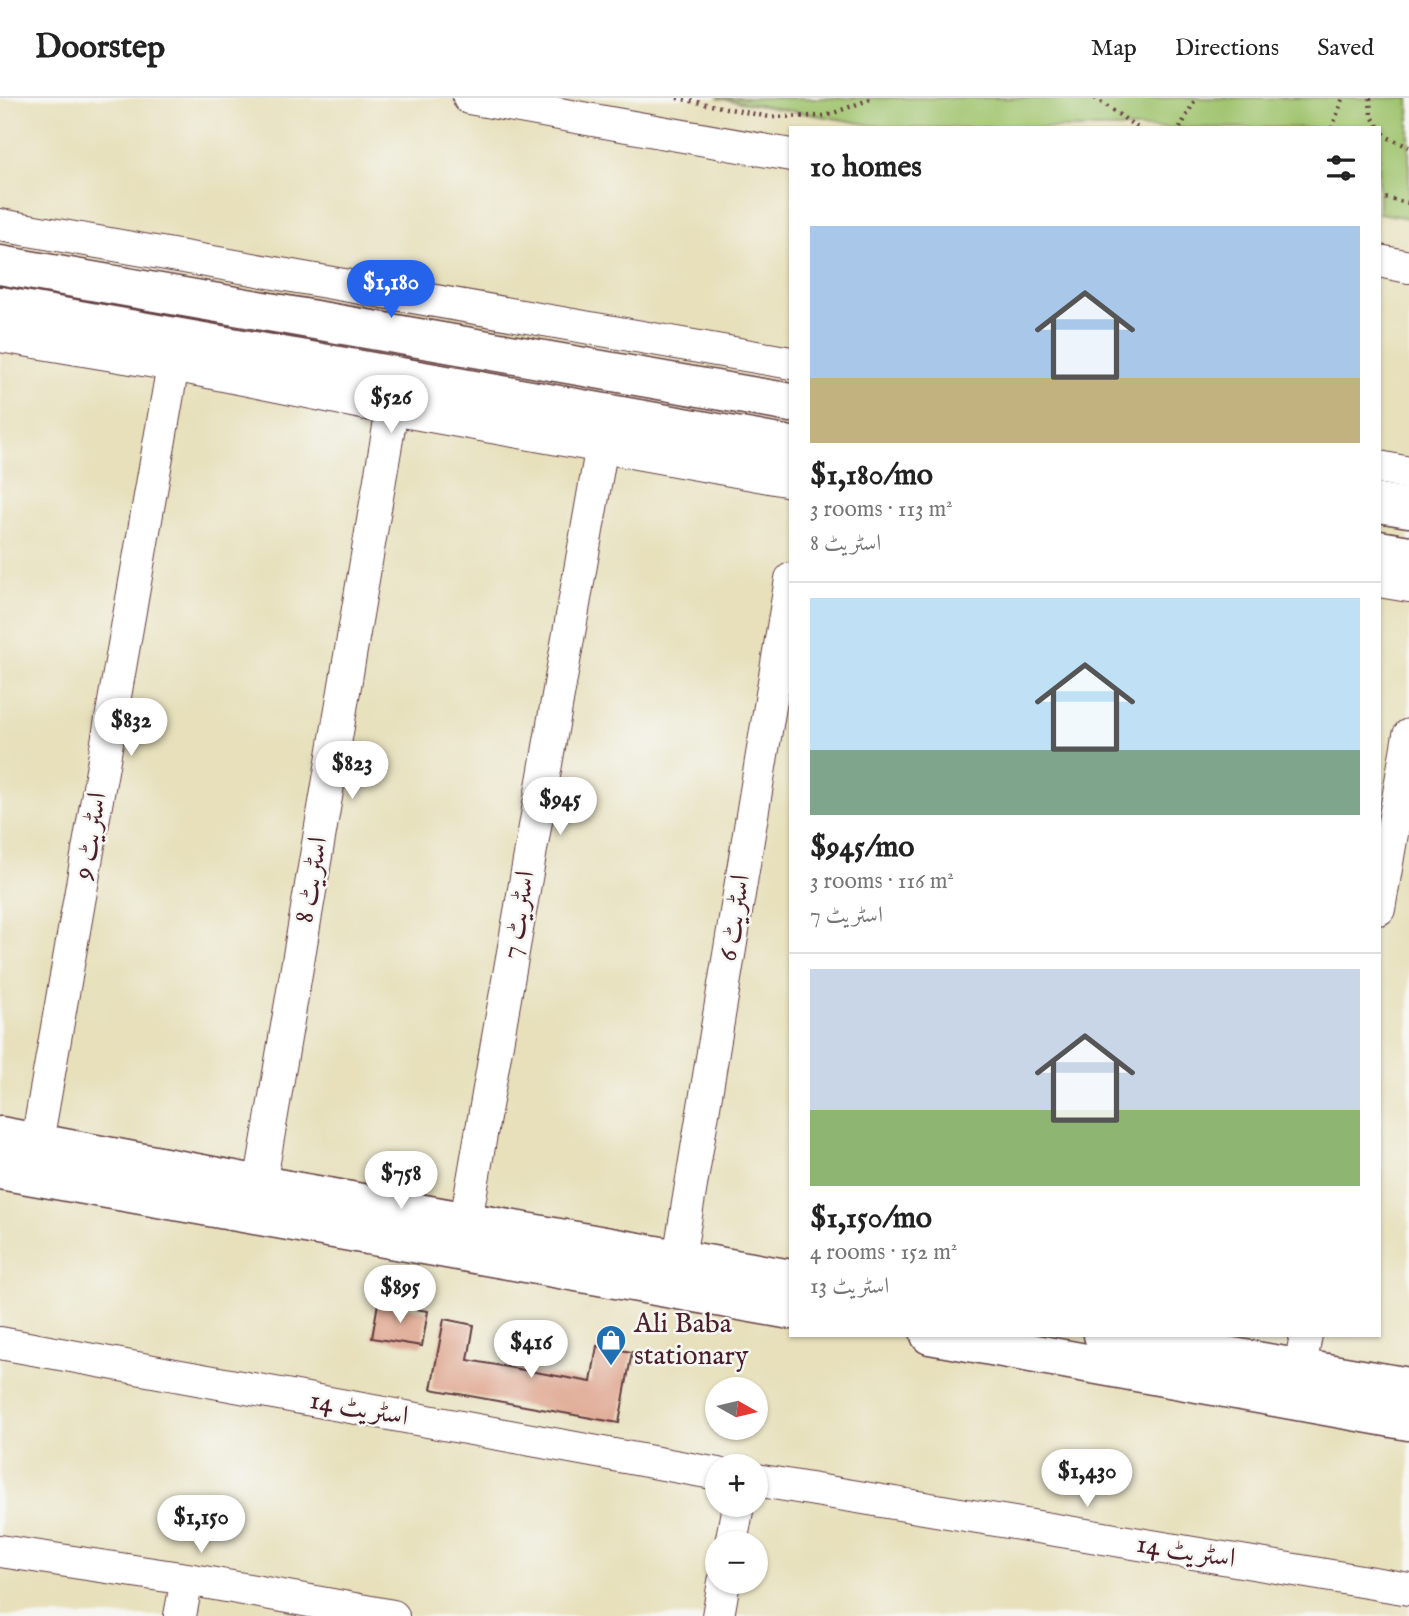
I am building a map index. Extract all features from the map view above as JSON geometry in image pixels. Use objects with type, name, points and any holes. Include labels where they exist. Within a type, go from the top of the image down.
[{"type":"street","points":[[469,98],[789,155]]},
{"type":"street","points":[[0,225],[789,363]]},
{"type":"street","points":[[1381,261],[1409,267]]},
{"type":"street","points":[[0,265],[789,403]]},
{"type":"street","points":[[0,306],[789,446]]},
{"type":"street","points":[[0,336],[173,365],[789,481]]},
{"type":"street","name":"اسٹریٹ 9","points":[[37,1142],[173,365]]},
{"type":"street","name":"اسٹریٹ 8","points":[[260,1185],[392,408]]},
{"type":"street","name":"اسٹریٹ 7","points":[[466,1220],[602,445]]},
{"type":"street","points":[[1381,467],[1409,473]]},
{"type":"street","points":[[1381,503],[1409,508]]},
{"type":"street","points":[[1381,550],[1409,555]]},
{"type":"street","points":[[1381,581],[1409,586]]},
{"type":"street","name":"اسٹریٹ 6","points":[[679,1258],[789,591]]},
{"type":"street","points":[[1381,897],[1409,735]]},
{"type":"street","points":[[0,1136],[260,1185],[679,1258],[726,1283],[789,1309]]},
{"type":"street","points":[[0,1170],[726,1283],[789,1279]]},
{"type":"street","points":[[941,1337],[1409,1421]]},
{"type":"street","points":[[1128,1337],[1303,1351],[1409,1387]]},
{"type":"street","name":"اسٹریٹ 14","points":[[0,1343],[705,1472]]},
{"type":"street","name":"اسٹریٹ 14","points":[[768,1482],[1409,1588]]},
{"type":"street","points":[[0,1551],[187,1579],[393,1616]]},
{"type":"street","points":[[180,1616],[187,1579]]},
{"type":"street","points":[[718,1616],[722,1594]]},
{"type":"path","points":[[677,98],[769,117],[826,116],[873,98]]},
{"type":"path","points":[[1095,98],[1135,126]]},
{"type":"path","points":[[1181,126],[1196,98]]},
{"type":"path","points":[[1333,126],[1343,98]]},
{"type":"path","points":[[1370,98],[1371,115],[1378,126]]},
{"type":"path","points":[[1381,130],[1387,137],[1409,147]]},
{"type":"path","points":[[1381,197],[1409,202]]},
{"type":"green space","points":[[717,98],[1409,98],[1409,218],[1381,213],[1381,126],[878,126]]},
{"type":"building","points":[[378,1303],[428,1311],[422,1346],[372,1338]]},
{"type":"building","points":[[444,1319],[474,1325],[468,1360],[591,1382],[597,1346],[632,1352],[619,1423],[431,1389]]},
{"type":"place","name":"Ali Baba stationary","points":[[611,1367]]}]
